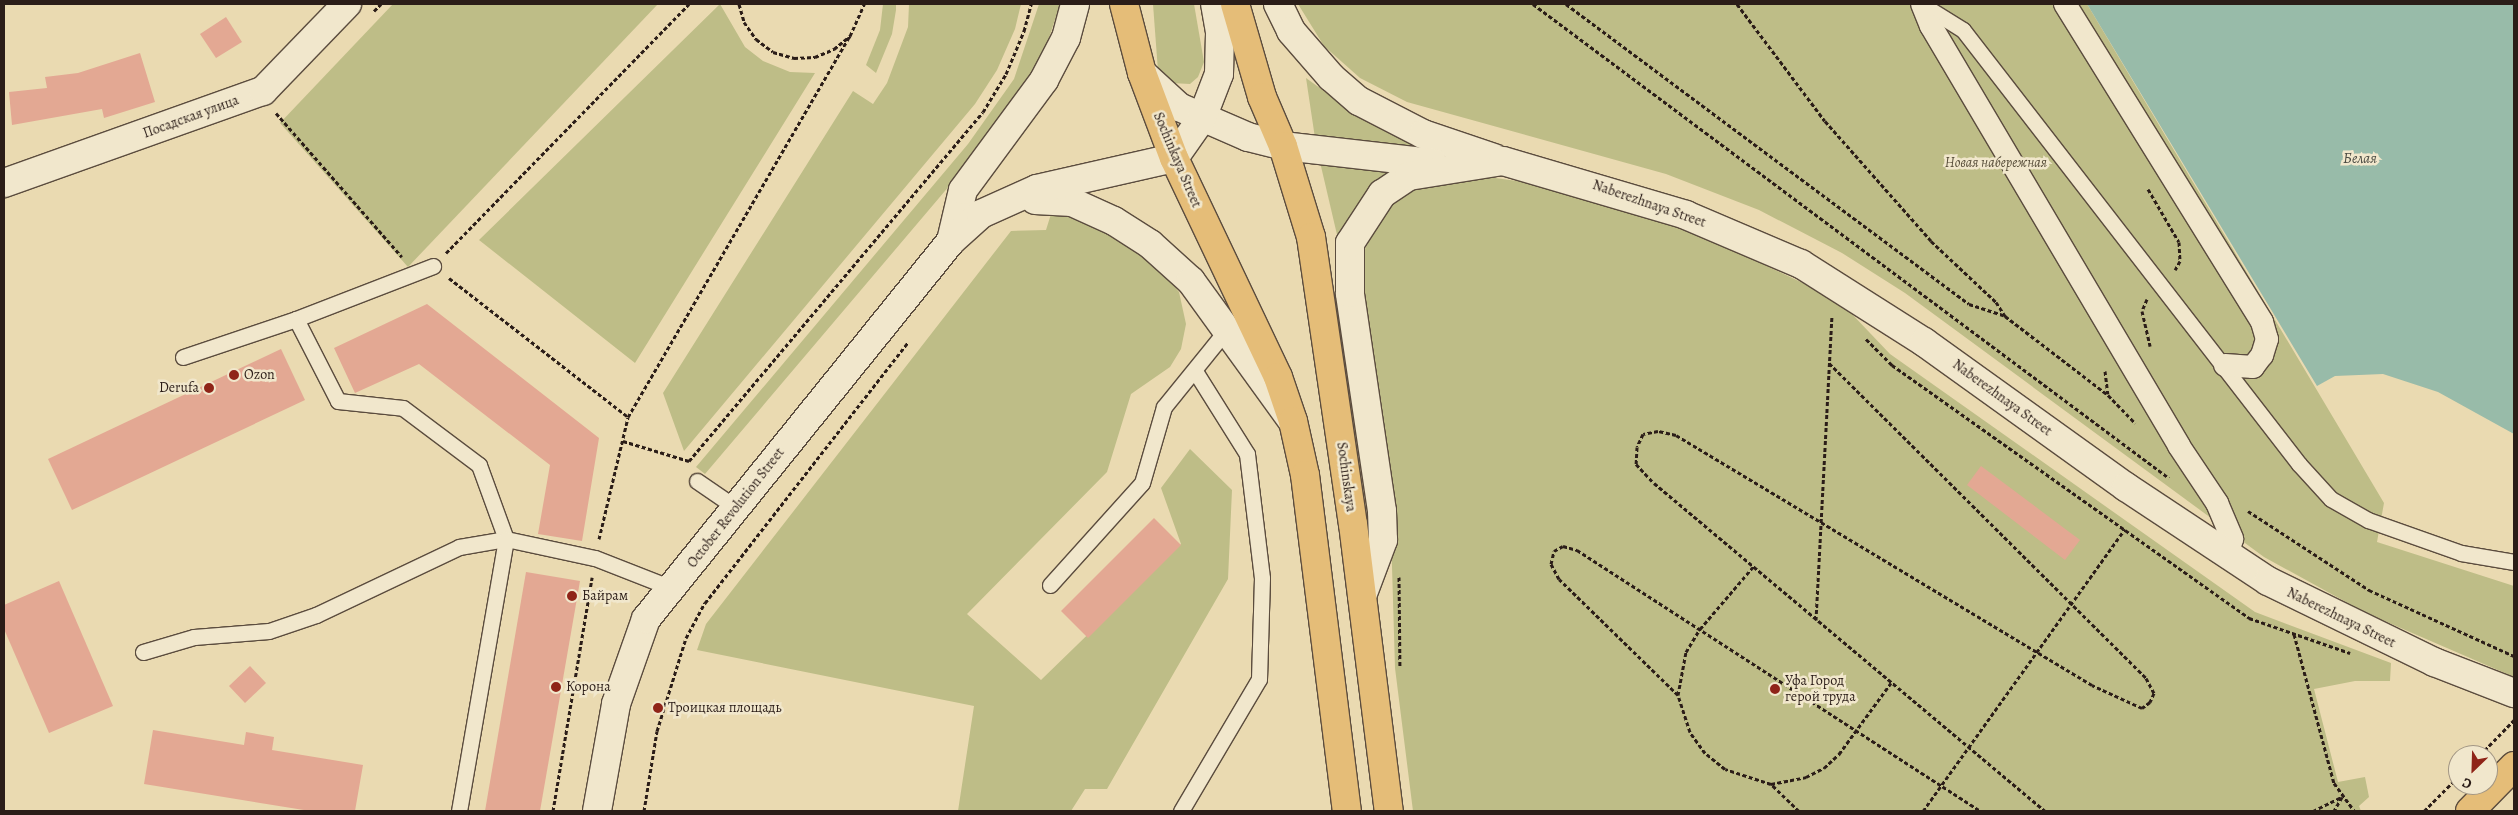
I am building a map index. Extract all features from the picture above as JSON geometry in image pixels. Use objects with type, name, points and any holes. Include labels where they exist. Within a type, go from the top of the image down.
[{"type":"main road","name":"Sochinkaya Street","points":[[1124,4],[1142,73],[1174,158]]},
{"type":"main road","points":[[1235,4],[1262,97],[1283,146]]},
{"type":"main road","name":"Sochinskaya","points":[[1283,146],[1311,237],[1362,596],[1389,811]]},
{"type":"main road","points":[[1174,158],[1278,377],[1293,421],[1306,475],[1347,811]]},
{"type":"main road","points":[[1373,684],[1394,728],[1406,811]]},
{"type":"main road","points":[[2470,811],[2514,766]]},
{"type":"street","name":"Посадская улица","points":[[4,183],[263,91],[347,4]]},
{"type":"street","points":[[951,241],[963,190],[1044,80],[1066,38],[1075,4]]},
{"type":"street","points":[[1174,158],[1202,118],[1219,74],[1220,32],[1215,4]]},
{"type":"street","points":[[1278,4],[1291,31],[1331,77],[1359,101],[1423,134],[1503,161]]},
{"type":"street","points":[[1922,4],[1931,26],[2179,446],[2217,503],[2232,539],[2227,556]]},
{"type":"street","points":[[2065,4],[2262,322],[2266,339],[2262,355],[2252,366],[2225,365]]},
{"type":"street","points":[[1142,73],[1163,95],[1202,118],[1248,137],[1283,146],[1467,165]]},
{"type":"street","points":[[1163,95],[1180,100],[1198,96],[1219,74]]},
{"type":"street","points":[[1174,158],[1196,140],[1248,137]]},
{"type":"street","name":"October Revolution Street","points":[[597,811],[616,704],[646,619],[674,589],[735,507],[951,241],[981,214],[1036,189],[1174,158]]},
{"type":"street","name":"Naberezhnaya Street","points":[[1467,165],[1503,161],[1686,215],[1801,264],[1924,342],[2227,556],[2331,614],[2434,662],[2514,692]]},
{"type":"street","points":[[1362,596],[1383,540],[1382,511],[1350,293],[1350,243],[1382,194],[1402,181],[1467,165]]},
{"type":"street","points":[[951,241],[1039,199],[1072,202],[1114,221],[1150,244],[1191,281],[1228,328],[1272,398],[1293,421]]},
{"type":"lane","points":[[1922,4],[1963,30],[2225,365],[2299,464],[2331,500],[2368,520],[2461,553],[2514,562]]},
{"type":"lane","points":[[183,357],[296,319],[433,266]]},
{"type":"lane","points":[[296,319],[338,401],[403,408],[479,465],[506,539],[459,811]]},
{"type":"lane","points":[[1050,585],[1142,483],[1164,407],[1228,328]]},
{"type":"lane","points":[[1180,811],[1259,679],[1262,578],[1247,454],[1195,371]]},
{"type":"lane","points":[[698,481],[735,507]]},
{"type":"lane","points":[[143,652],[194,637],[269,631],[316,615],[458,547],[506,539],[595,558],[674,589]]},
{"type":"path","points":[[628,417],[433,266],[689,4]]},
{"type":"path","points":[[739,4],[744,22],[756,39],[774,52],[794,58],[821,54],[850,36]]},
{"type":"path","points":[[553,811],[595,558],[628,417],[850,36],[864,4]]},
{"type":"path","points":[[623,441],[689,461],[983,112],[1006,74],[1024,31],[1031,4]]},
{"type":"path","points":[[1532,4],[2174,481]]},
{"type":"path","points":[[1566,4],[1969,304],[2005,316],[2108,395],[2138,427]]},
{"type":"path","points":[[1737,4],[1825,121],[1931,241],[1996,302],[2005,316]]},
{"type":"path","points":[[276,112],[403,258]]},
{"type":"path","points":[[1816,620],[1833,308],[1839,314]]},
{"type":"path","points":[[644,811],[657,731],[686,638],[705,604],[915,332]]},
{"type":"path","points":[[1859,333],[1892,365],[2250,618],[2352,654]]},
{"type":"path","points":[[1829,362],[2146,678],[2154,693],[2150,702],[2142,708],[2124,702],[2037,652],[1676,435],[1658,431],[1643,434],[1637,447],[1636,464],[1753,567],[2045,811]]},
{"type":"path","points":[[2105,367],[2108,395]]},
{"type":"path","points":[[2245,509],[2369,590],[2514,656]]},
{"type":"path","points":[[1923,811],[2125,529]]},
{"type":"path","points":[[1891,683],[1856,730],[1824,768],[1806,777],[1771,784],[1738,775],[1705,753],[1690,732],[1678,695],[1559,579],[1551,564],[1554,551],[1563,546],[1577,550],[1700,629],[1856,730],[1982,811]]},
{"type":"path","points":[[1678,695],[1686,652],[1700,629],[1753,567]]},
{"type":"path","points":[[2294,634],[2334,783],[2342,797],[2354,811]]},
{"type":"path","points":[[2490,745],[2514,720]]},
{"type":"path","points":[[1771,784],[1799,811]]},
{"type":"path","points":[[2424,811],[2448,787]]},
{"type":"path","points":[[2313,811],[2342,797]]},
{"type":"path","points":[[2334,811],[2342,797]]},
{"type":"green space","points":[[393,4],[658,4],[408,267],[280,123]]},
{"type":"green space","points":[[720,4],[745,47],[763,61],[790,72],[815,73],[635,363],[479,240]]},
{"type":"green space","points":[[883,4],[896,4],[896,10],[892,34],[876,73],[866,65],[880,30]]},
{"type":"green space","points":[[909,4],[1021,4],[1015,29],[997,70],[975,104],[684,451],[663,393],[853,91],[873,104],[887,83],[908,27]]},
{"type":"green space","points":[[1039,4],[1060,4],[1049,38],[1028,85],[978,152],[705,474],[696,467],[968,144],[1014,79]]},
{"type":"green space","points":[[1153,4],[1194,4],[1204,62],[1198,77],[1190,84],[1171,83],[1158,71]]},
{"type":"green space","name":"Новая набережная","points":[[1298,4],[2087,4],[2384,503],[2377,542],[2514,586],[2514,677],[2366,613],[2264,557],[1905,293],[1842,253],[1759,210],[1666,174],[1407,102],[1360,78],[1324,46]]},
{"type":"green space","points":[[1306,78],[1353,112],[1435,150],[1315,138]]},
{"type":"green space","points":[[1320,162],[1395,169],[1338,239]]},
{"type":"green space","points":[[1488,177],[1538,184],[1695,232],[1807,285],[1849,311],[1890,354],[2255,612],[2391,663],[2390,681],[2355,681],[2314,689],[2338,782],[2365,777],[2369,797],[2359,806],[2361,811],[1413,811],[1395,668],[1391,533],[1361,329],[1361,256],[1388,207],[1409,189]]},
{"type":"green space","points":[[1051,214],[1091,220],[1159,267],[1179,292],[1186,324],[1181,349],[1170,367],[1131,394],[1107,472],[967,614],[1041,680],[1181,544],[1161,488],[1190,449],[1232,490],[1228,579],[1107,789],[1085,789],[1071,811],[958,811],[974,706],[697,650],[706,624],[1011,231],[1046,230]]},
{"type":"water","name":"Белая","points":[[2087,4],[2514,4],[2514,434],[2438,392],[2383,374],[2335,376],[2317,386]]},
{"type":"building","points":[[226,17],[242,42],[216,58],[200,34]]},
{"type":"building","points":[[140,53],[155,102],[104,118],[102,109],[12,125],[9,92],[47,88],[45,77],[78,73]]},
{"type":"building","points":[[427,304],[599,438],[582,541],[538,534],[550,465],[419,364],[355,393],[334,348]]},
{"type":"building","points":[[281,349],[305,400],[72,510],[48,459]]},
{"type":"building","points":[[1981,466],[2080,540],[2065,560],[1967,485]]},
{"type":"building","points":[[1154,518],[1181,545],[1088,638],[1061,611]]},
{"type":"building","points":[[526,572],[580,581],[540,811],[485,811]]},
{"type":"building","points":[[59,581],[113,706],[49,733],[4,629],[4,605]]},
{"type":"building","points":[[250,666],[266,683],[245,703],[229,686]]},
{"type":"building","points":[[153,730],[244,745],[246,732],[274,737],[272,750],[363,765],[355,811],[310,811],[144,784]]},
{"type":"place","name":"Ozon","points":[[234,375]]},
{"type":"place","name":"Derufa","points":[[209,388]]},
{"type":"place","name":"Байрам","points":[[572,596]]},
{"type":"place","name":"Корона","points":[[556,687]]},
{"type":"place","name":"Уфа Город герой труда","points":[[1775,689]]},
{"type":"place","name":"Троицкая площадь","points":[[658,708]]}]
